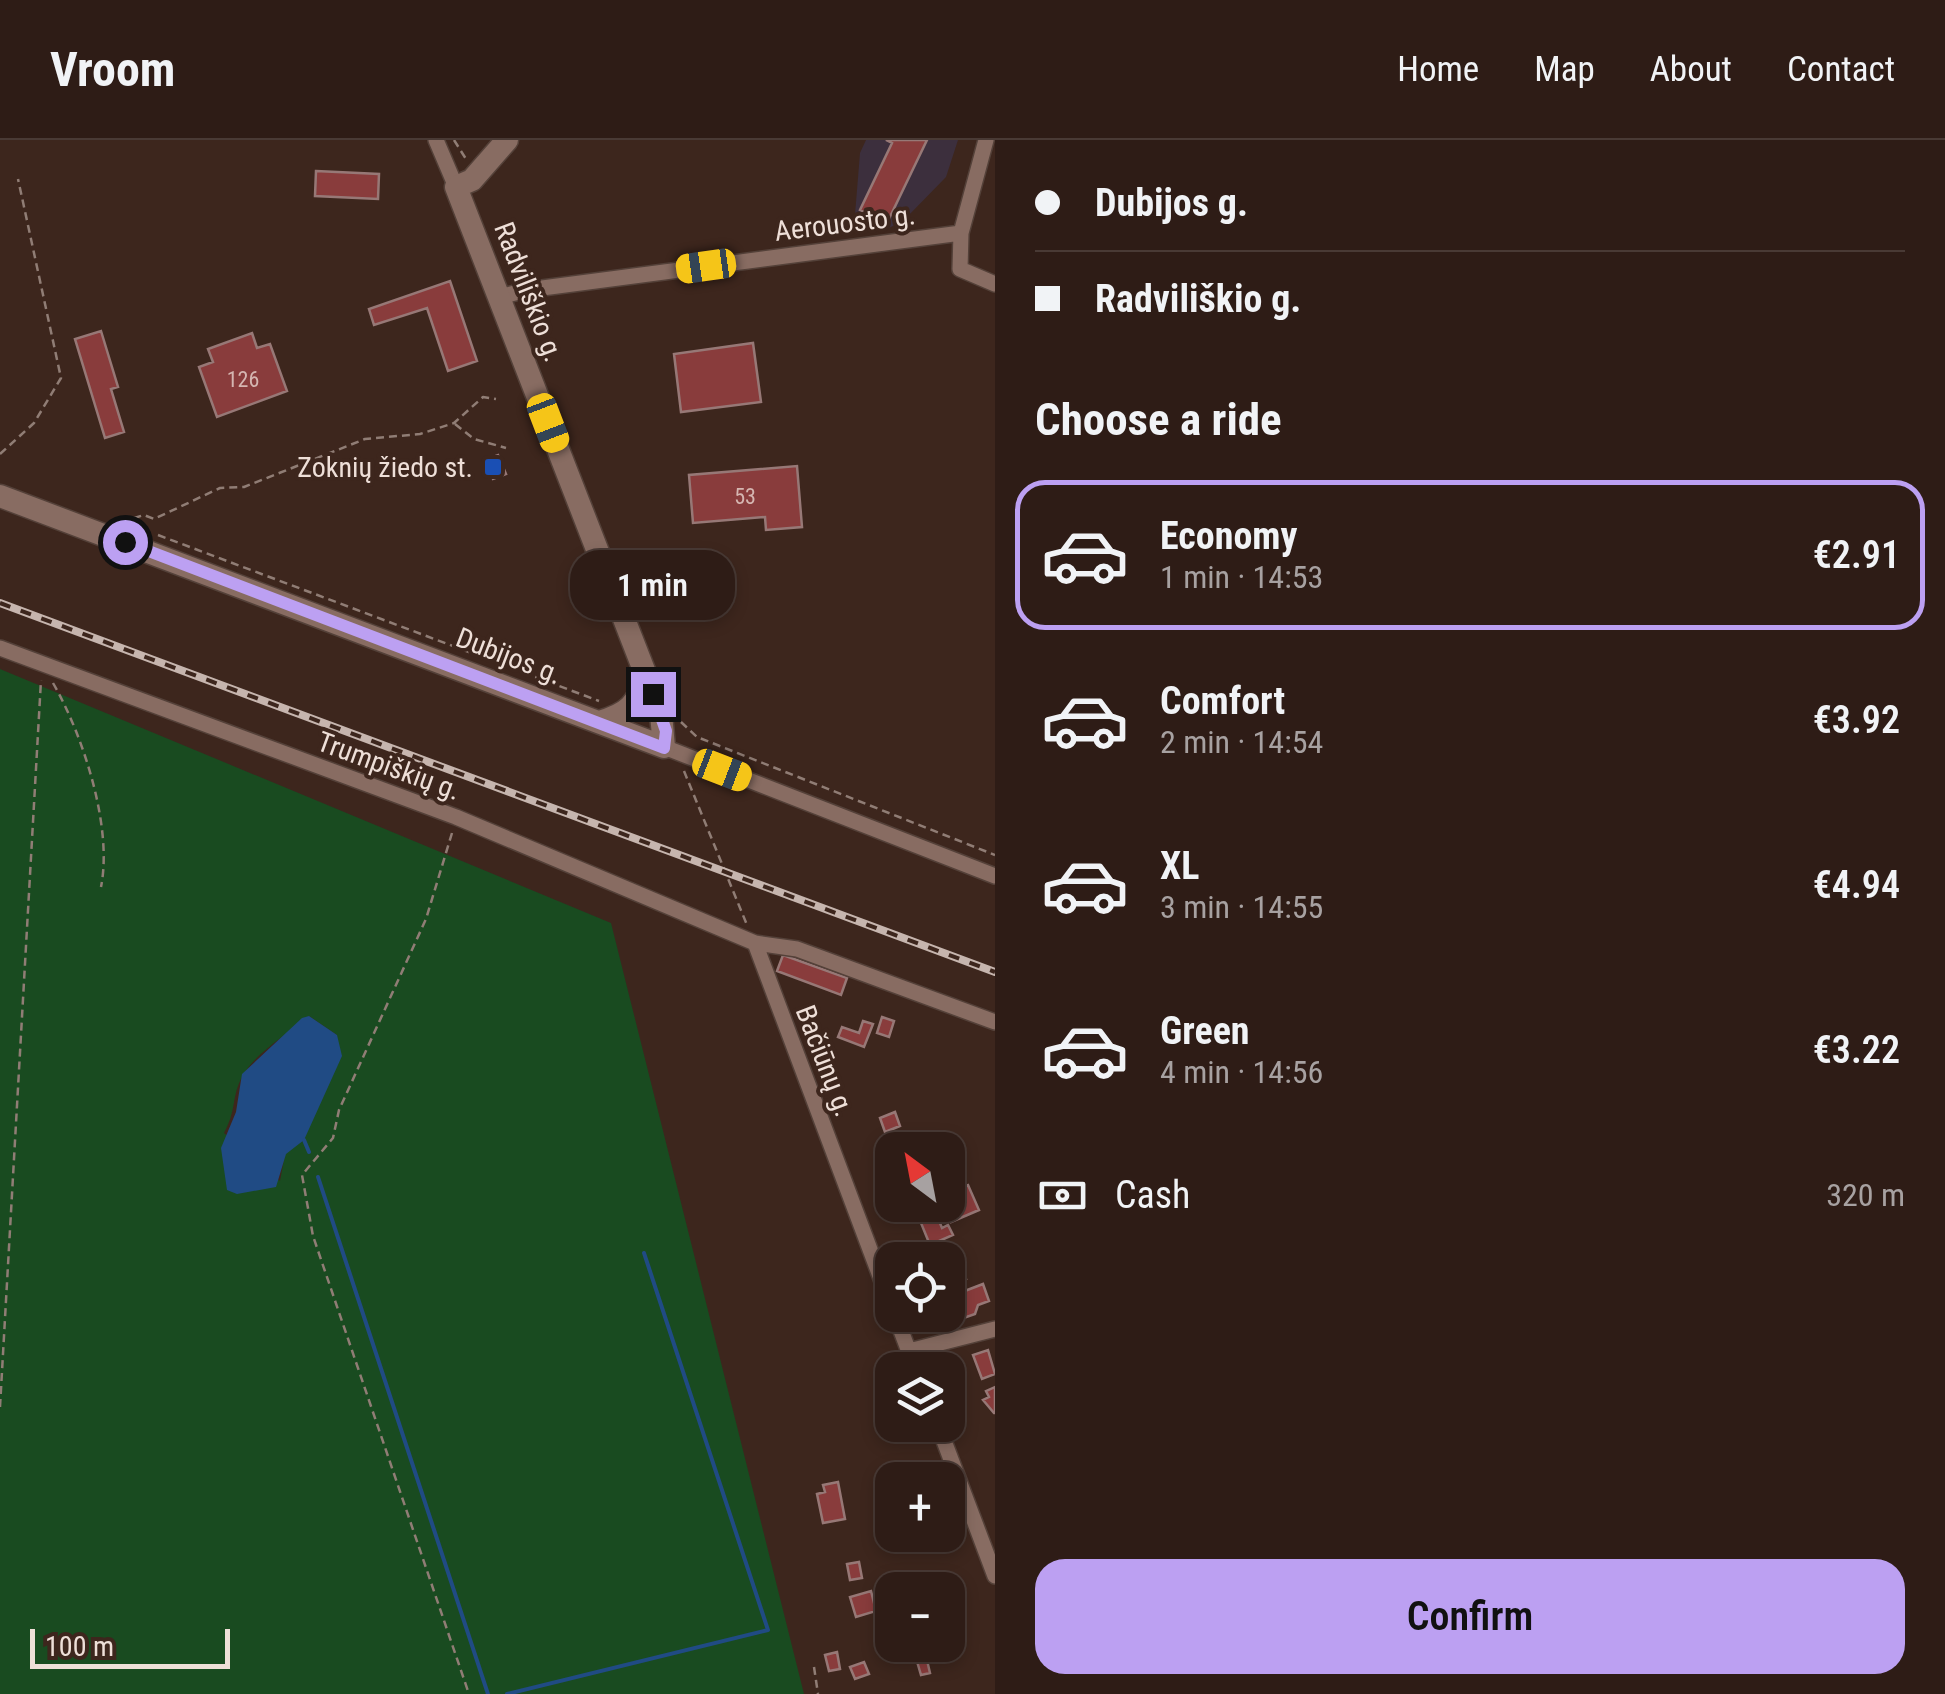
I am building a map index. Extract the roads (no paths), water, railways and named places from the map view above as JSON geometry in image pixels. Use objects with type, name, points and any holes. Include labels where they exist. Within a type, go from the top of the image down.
[{"type":"main road","points":[[464,184],[507,140]]},
{"type":"main road","name":"Radviliškio g.","points":[[464,184],[499,298],[661,714],[664,748]]},
{"type":"main road","name":"Dubijos g.","points":[[0,496],[664,748]]},
{"type":"main road","points":[[599,722],[627,712],[640,698],[646,675]]},
{"type":"street","name":"Radviliškio g.","points":[[436,140],[464,184]]},
{"type":"street","points":[[986,140],[962,233],[960,269],[995,284]]},
{"type":"street","name":"Aerouosto g.","points":[[499,298],[527,290],[962,233]]},
{"type":"street","name":"Trumpiškių g.","points":[[0,648],[456,817],[755,943],[797,948],[995,1022]]},
{"type":"street","name":"Dubijos g.","points":[[664,748],[995,876]]},
{"type":"street","name":"Bačiūnų g.","points":[[755,943],[875,1262]]},
{"type":"street","points":[[909,1352],[995,1329]]},
{"type":"street","name":"Bačiūnų g.","points":[[902,1332],[909,1352]]},
{"type":"street","points":[[944,1442],[995,1576]]},
{"type":"water","points":[[309,1016],[337,1035],[342,1056],[304,1140],[286,1154],[276,1187],[237,1194],[227,1190],[221,1148],[236,1112],[242,1074],[302,1018]]},
{"type":"waterway","points":[[304,1140],[309,1152]]},
{"type":"waterway","points":[[318,1177],[488,1694]]},
{"type":"waterway","points":[[507,1694],[768,1630],[644,1253]]},
{"type":"railway","points":[[0,603],[995,972]]},
{"type":"place","name":"Zoknių žiedo st.","points":[[493,467]]}]
